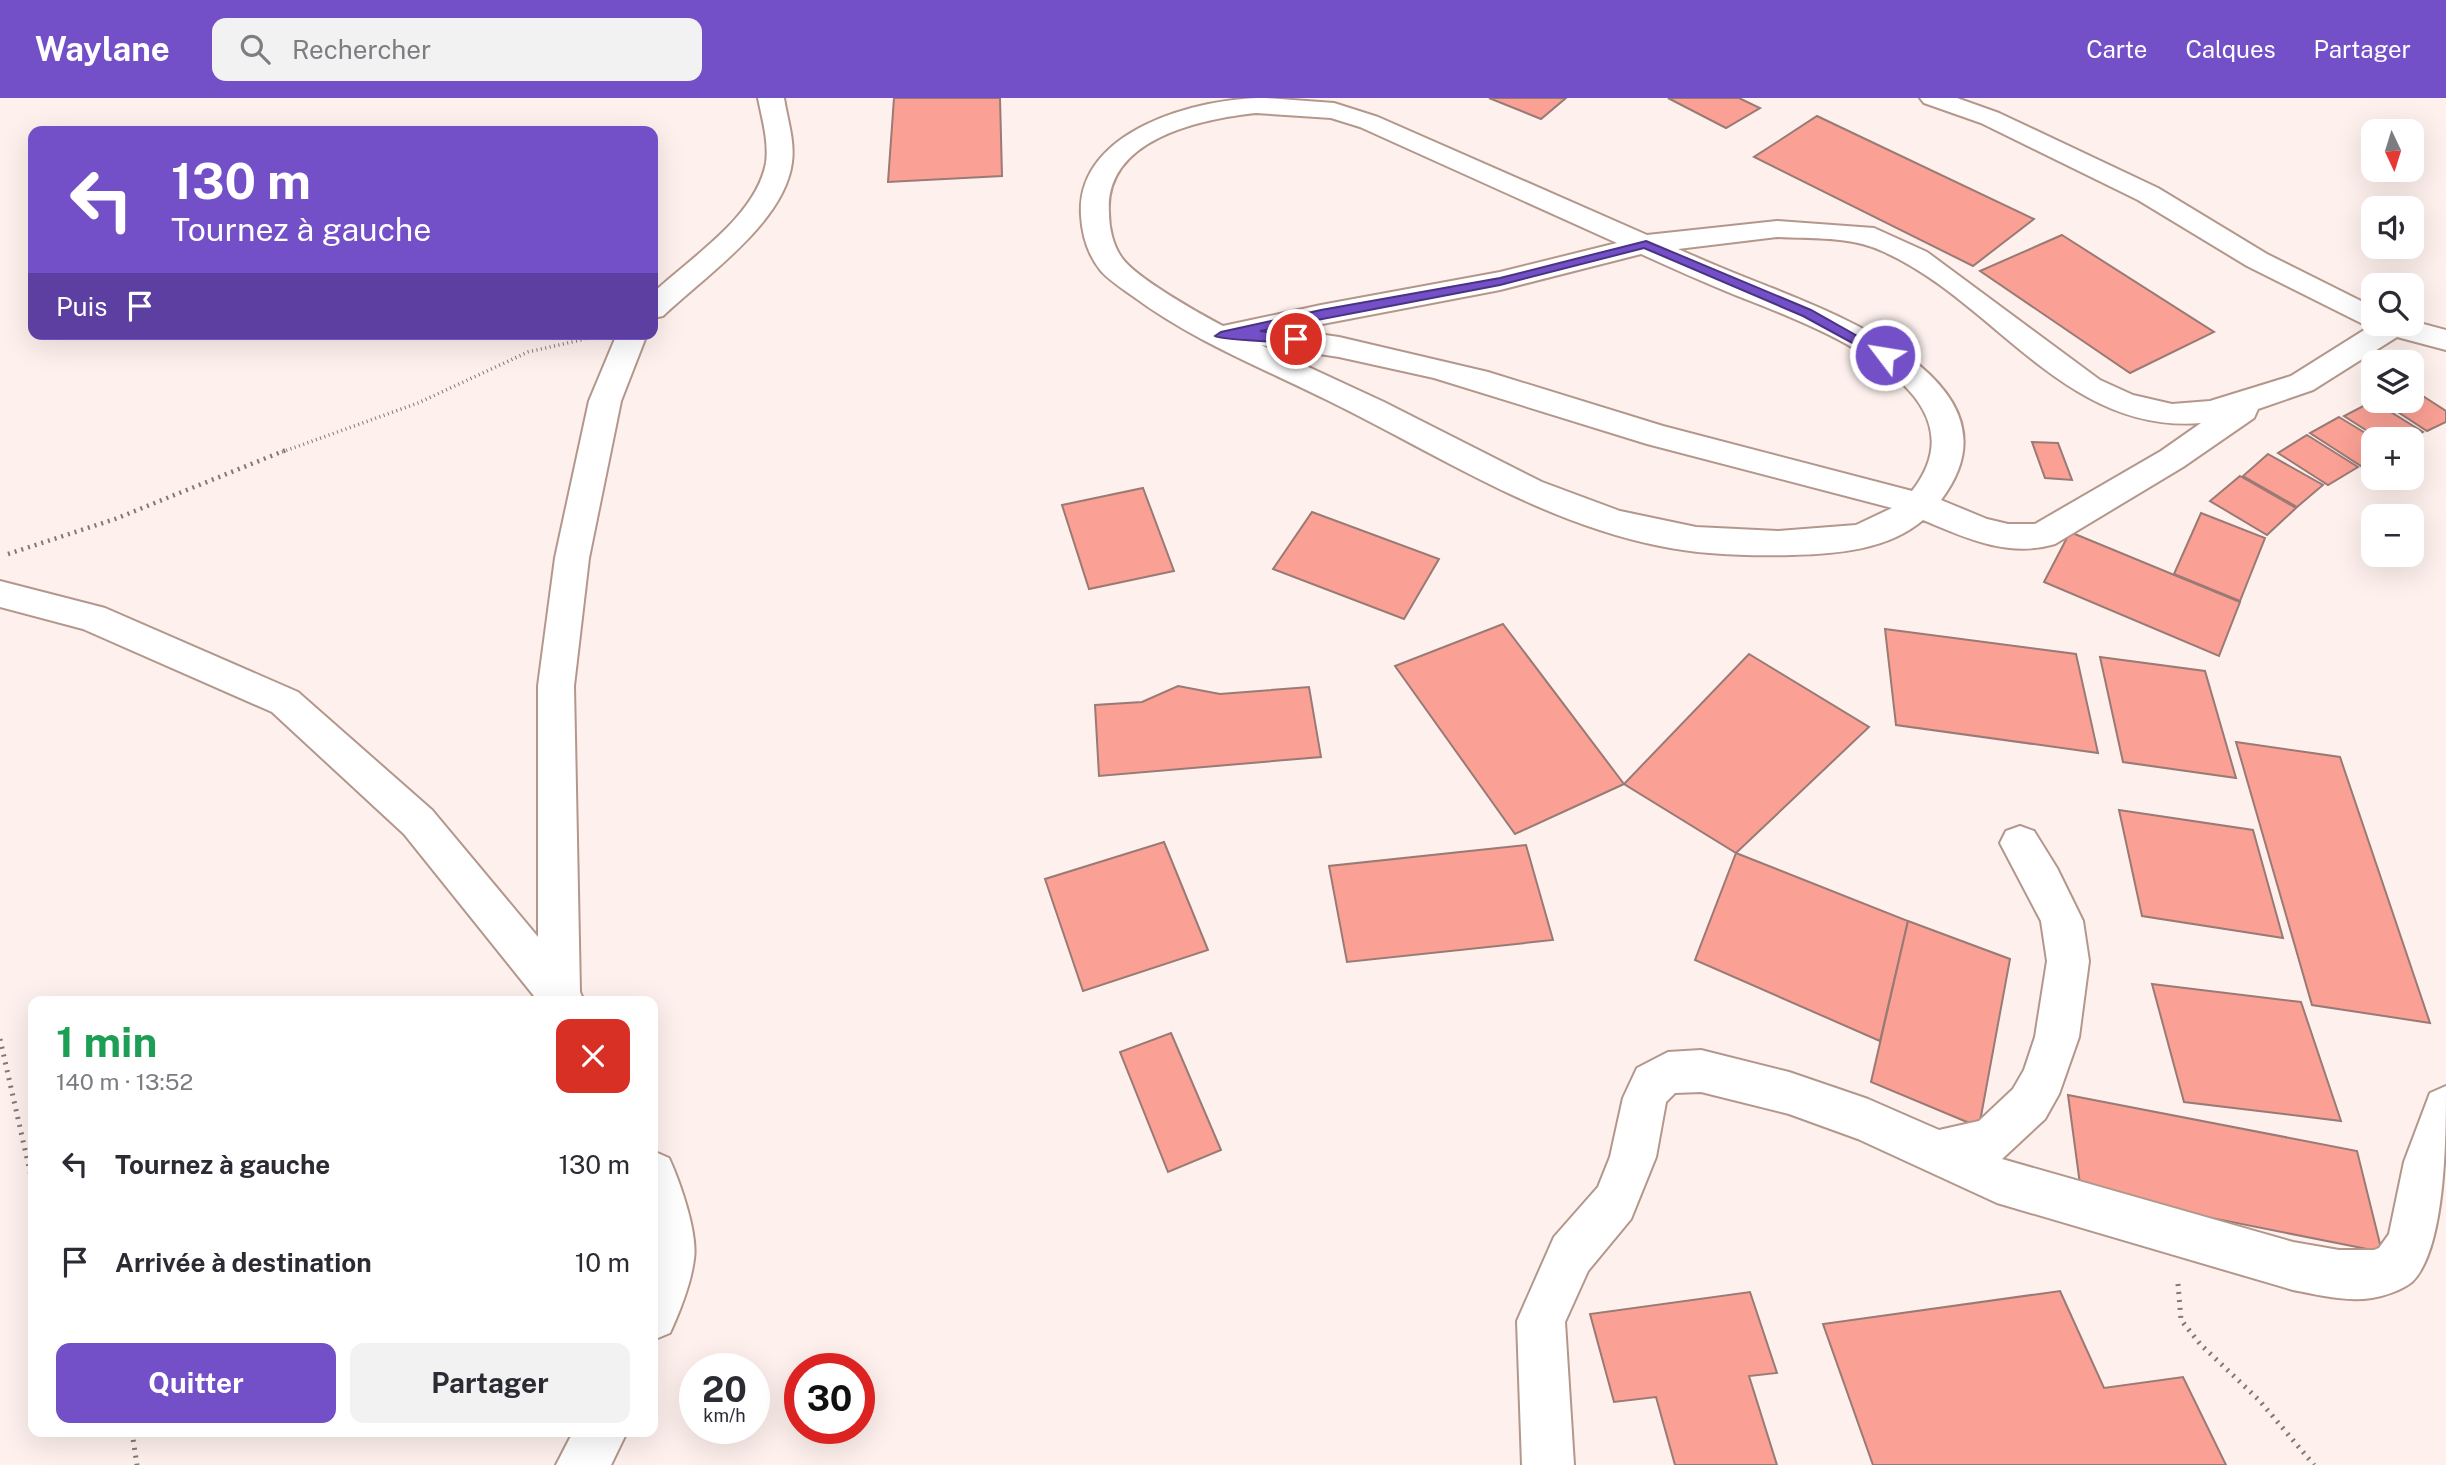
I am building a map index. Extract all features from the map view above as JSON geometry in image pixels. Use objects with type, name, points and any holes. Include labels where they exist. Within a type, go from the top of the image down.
[{"type":"street","points":[[658,304],[750,220],[767,196],[776,177],[779,160],[771,98]]},
{"type":"street","points":[[1933,98],[1990,118],[2148,194],[2257,260],[2361,312]]},
{"type":"street","points":[[1290,107],[1334,111],[1369,122],[1646,244],[1807,313],[1854,337],[1919,381],[1937,403],[1949,431],[1945,458],[1934,489],[1920,505],[1898,522],[1866,536],[1822,542],[1708,539],[1657,533],[1600,516],[1534,492],[1180,314],[1111,266],[1100,242],[1093,214],[1097,185],[1109,161],[1130,144],[1163,128],[1219,109],[1290,107]]},
{"type":"street","points":[[1221,336],[1321,314],[1500,281],[1646,244],[1777,229],[1864,234],[1917,258],[2089,387],[2124,403],[2172,415],[2210,412],[2257,400],[2302,383],[2365,336]]},
{"type":"street","points":[[1221,336],[1251,334],[1296,339],[1434,368],[1488,382],[1658,436],[1920,505],[1980,530],[2008,536],[2043,535],[2172,459],[2257,400]]},
{"type":"street","points":[[2424,334],[2446,340]]},
{"type":"street","points":[[561,996],[556,686],[572,558],[605,401],[629,340]]},
{"type":"street","points":[[0,594],[92,618],[285,702],[418,822],[559,996]]},
{"type":"street","points":[[1941,1152],[1991,1140],[2029,1104],[2043,1079],[2057,1037],[2068,961],[2062,921],[2043,880],[2020,843]]},
{"type":"street","points":[[1548,1465],[1541,1321],[1571,1254],[1615,1203],[1633,1157],[1645,1098],[1653,1083],[1668,1073],[1701,1071],[1789,1093],[1868,1121],[1941,1152],[1997,1180],[2175,1234],[2321,1271],[2367,1274],[2387,1270],[2403,1259],[2413,1236],[2426,1168],[2446,1108]]},
{"type":"street","points":[[658,1188],[663,1202],[671,1258],[658,1300]]},
{"type":"street","points":[[582,1465],[599,1437]]},
{"type":"path","points":[[0,555],[94,527],[282,452],[418,404],[528,352],[576,340]]},
{"type":"path","points":[[0,1038],[28,1163]]},
{"type":"path","points":[[2175,1234],[2180,1320],[2201,1345],[2259,1400],[2314,1465]]},
{"type":"path","points":[[133,1437],[137,1465]]},
{"type":"building","points":[[894,98],[1000,98],[1002,176],[888,182]]},
{"type":"building","points":[[1489,98],[1566,98],[1541,119]]},
{"type":"building","points":[[1668,98],[1739,98],[1760,108],[1726,128]]},
{"type":"building","points":[[1817,116],[2034,219],[1973,266],[1754,157]]},
{"type":"building","points":[[2062,235],[2214,332],[2130,373],[1980,271]]},
{"type":"building","points":[[2424,397],[2446,411],[2446,422],[2427,431],[2399,413],[2424,413]]},
{"type":"building","points":[[2361,407],[2361,413],[2392,413],[2415,427],[2361,427],[2344,416]]},
{"type":"building","points":[[2339,417],[2361,430],[2361,466],[2310,433]]},
{"type":"building","points":[[2307,435],[2358,467],[2328,485],[2278,453]]},
{"type":"building","points":[[2032,442],[2058,443],[2072,480],[2045,478]]},
{"type":"building","points":[[2268,454],[2323,485],[2297,507],[2243,476]]},
{"type":"building","points":[[2240,476],[2296,508],[2267,535],[2210,501]]},
{"type":"building","points":[[1143,488],[1174,571],[1089,589],[1062,505]]},
{"type":"building","points":[[1312,512],[1439,559],[1404,619],[1273,569]]},
{"type":"building","points":[[2201,513],[2265,538],[2240,601],[2174,574]]},
{"type":"building","points":[[2070,532],[2240,602],[2219,656],[2044,582]]},
{"type":"building","points":[[1503,624],[1624,784],[1515,834],[1395,666]]},
{"type":"building","points":[[1885,629],[2076,654],[2098,753],[1896,725]]},
{"type":"building","points":[[1749,654],[1869,727],[1736,853],[1624,784]]},
{"type":"building","points":[[2100,657],[2205,671],[2236,778],[2123,762]]},
{"type":"building","points":[[1178,686],[1220,694],[1309,687],[1321,757],[1099,776],[1095,705],[1142,702]]},
{"type":"building","points":[[2236,742],[2340,757],[2430,1023],[2312,1005]]},
{"type":"building","points":[[2119,810],[2253,830],[2283,938],[2142,916]]},
{"type":"building","points":[[1164,842],[1208,950],[1083,991],[1045,879]]},
{"type":"building","points":[[1526,845],[1553,940],[1347,962],[1329,866]]},
{"type":"building","points":[[1736,853],[1908,921],[1880,1041],[1695,960]]},
{"type":"building","points":[[1908,921],[2010,959],[1979,1127],[1871,1082]]},
{"type":"building","points":[[2152,984],[2301,1002],[2341,1121],[2184,1102]]},
{"type":"building","points":[[1171,1033],[1221,1150],[1168,1172],[1120,1052]]},
{"type":"building","points":[[2068,1095],[2357,1151],[2382,1252],[2081,1192]]},
{"type":"building","points":[[2060,1291],[2104,1388],[2183,1377],[2226,1465],[1873,1465],[1823,1324]]},
{"type":"building","points":[[1750,1292],[1777,1373],[1749,1376],[1777,1465],[1675,1465],[1656,1397],[1614,1402],[1590,1314]]},
{"type":"route","points":[[1296,339],[1251,334],[1221,336],[1321,314],[1500,281],[1646,244],[1807,313],[1885,355]]}]
